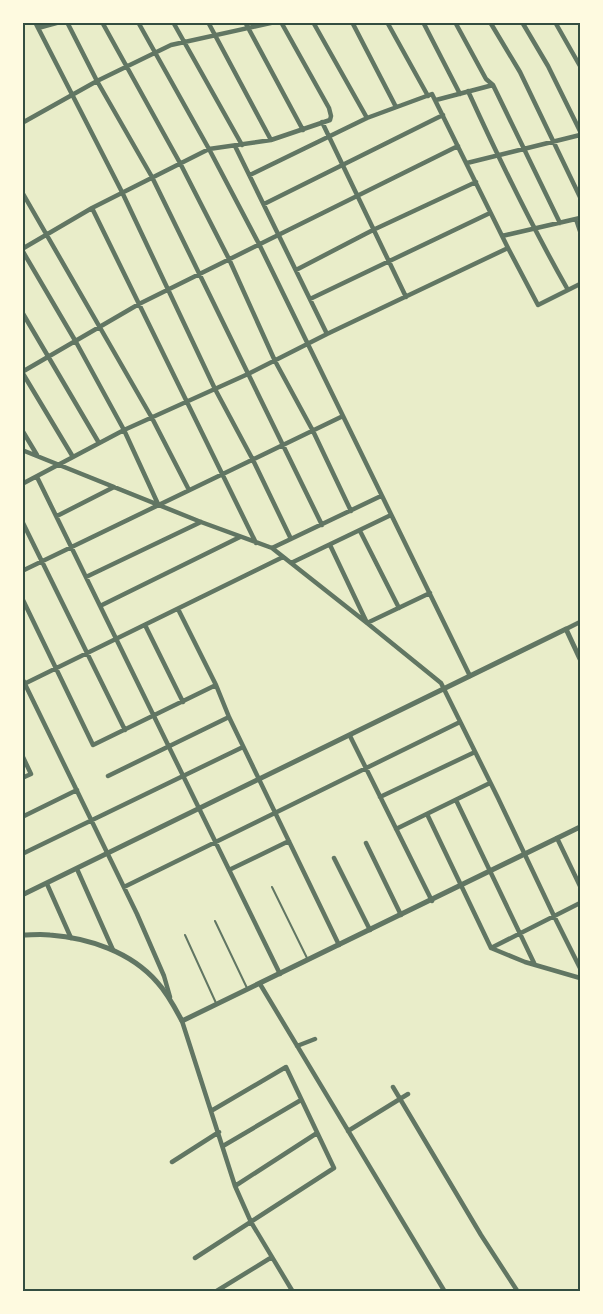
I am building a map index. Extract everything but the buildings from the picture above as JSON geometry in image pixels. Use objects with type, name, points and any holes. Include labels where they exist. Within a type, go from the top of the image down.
[{"type":"street","points":[[33,22],[38,28],[122,192],[216,389],[291,539]]},
{"type":"street","points":[[38,28],[60,22]]},
{"type":"street","points":[[67,22],[97,81],[152,178],[322,524]]},
{"type":"street","points":[[102,22],[180,163],[229,259],[276,361],[313,431],[351,511]]},
{"type":"street","points":[[138,22],[209,149],[259,244],[470,676]]},
{"type":"street","points":[[173,22],[242,145]]},
{"type":"street","points":[[208,22],[271,140]]},
{"type":"street","points":[[244,22],[303,130]]},
{"type":"street","points":[[22,123],[97,81],[171,45],[275,22]]},
{"type":"street","points":[[158,504],[124,430],[76,342],[22,250],[92,208],[209,149],[271,140],[330,120],[329,108],[281,22]]},
{"type":"street","points":[[313,22],[367,118]]},
{"type":"street","points":[[352,22],[396,107]]},
{"type":"street","points":[[387,22],[428,96]]},
{"type":"street","points":[[423,22],[460,94]]},
{"type":"street","points":[[455,22],[486,79],[493,85],[560,223]]},
{"type":"street","points":[[490,22],[520,72],[580,196]]},
{"type":"street","points":[[522,22],[548,66],[580,131]]},
{"type":"street","points":[[555,22],[580,66]]},
{"type":"street","points":[[436,100],[493,85]]},
{"type":"street","points":[[468,92],[497,156],[568,290]]},
{"type":"street","points":[[250,175],[367,118],[432,94],[538,306],[580,284]]},
{"type":"street","points":[[264,204],[443,115]]},
{"type":"street","points":[[322,122],[406,296]]},
{"type":"street","points":[[467,163],[580,135]]},
{"type":"street","points":[[235,146],[327,334]]},
{"type":"street","points":[[73,457],[23,372],[138,304],[458,146]]},
{"type":"street","points":[[296,270],[373,230],[476,182]]},
{"type":"street","points":[[22,192],[152,418],[189,490]]},
{"type":"street","points":[[92,208],[256,543]]},
{"type":"street","points":[[310,299],[388,260],[490,213]]},
{"type":"street","points":[[502,236],[578,219],[580,231]]},
{"type":"street","points":[[22,484],[124,430],[276,361],[327,334],[508,248]]},
{"type":"street","points":[[22,312],[99,443]]},
{"type":"street","points":[[22,571],[343,416]]},
{"type":"street","points":[[22,430],[38,456]]},
{"type":"street","points":[[22,450],[201,522],[272,548],[441,683],[580,968]]},
{"type":"street","points":[[37,477],[58,516],[115,638],[280,974]]},
{"type":"street","points":[[58,516],[114,487]]},
{"type":"street","points":[[272,548],[382,496]]},
{"type":"street","points":[[291,563],[391,515]]},
{"type":"street","points":[[22,521],[125,730]]},
{"type":"street","points":[[86,577],[201,522]]},
{"type":"street","points":[[360,531],[399,608]]},
{"type":"street","points":[[100,606],[240,537]]},
{"type":"street","points":[[330,545],[367,622]]},
{"type":"street","points":[[24,684],[55,667],[178,610],[283,557]]},
{"type":"street","points":[[367,622],[430,592]]},
{"type":"street","points":[[22,598],[93,745],[154,717],[216,685]]},
{"type":"street","points":[[178,610],[216,685],[243,747],[339,945]]},
{"type":"street","points":[[22,895],[77,870],[580,622]]},
{"type":"street","points":[[145,625],[183,702]]},
{"type":"street","points":[[566,629],[580,659]]},
{"type":"street","points":[[22,678],[109,854],[164,976],[170,999]]},
{"type":"street","points":[[22,696],[30,692]]},
{"type":"street","points":[[108,776],[229,717]]},
{"type":"street","points":[[124,887],[460,722]]},
{"type":"street","points":[[350,736],[432,901]]},
{"type":"street","points":[[22,854],[243,747]]},
{"type":"street","points":[[380,797],[475,752]]},
{"type":"street","points":[[22,756],[31,774],[22,778]]},
{"type":"street","points":[[396,829],[490,783]]},
{"type":"street","points":[[22,817],[77,790]]},
{"type":"street","points":[[456,800],[535,965]]},
{"type":"street","points":[[427,814],[491,948],[535,965],[580,978]]},
{"type":"street","points":[[182,1021],[432,901],[580,827]]},
{"type":"street","points":[[557,838],[580,886]]},
{"type":"street","points":[[229,870],[289,841]]},
{"type":"street","points":[[366,843],[401,915]]},
{"type":"street","points":[[334,858],[370,930]]},
{"type":"street","points":[[77,870],[113,950]]},
{"type":"street","points":[[47,884],[70,938]]},
{"type":"street","points":[[491,948],[580,903]]},
{"type":"street","points":[[23,934],[70,938],[113,950],[144,968],[170,999],[182,1021],[235,1186],[251,1222],[294,1292]]},
{"type":"street","points":[[260,984],[445,1292]]},
{"type":"street","points":[[297,1046],[315,1039]]},
{"type":"street","points":[[195,1258],[334,1168],[286,1067],[211,1111]]},
{"type":"street","points":[[393,1087],[481,1235],[518,1292]]},
{"type":"street","points":[[348,1131],[408,1094]]},
{"type":"street","points":[[223,1146],[301,1100]]},
{"type":"street","points":[[172,1162],[219,1132]]},
{"type":"street","points":[[235,1186],[317,1133]]},
{"type":"street","points":[[215,1292],[272,1257]]},
{"type":"lane","points":[[272,887],[308,960]]},
{"type":"lane","points":[[215,921],[248,990]]},
{"type":"lane","points":[[185,935],[217,1005]]}]
